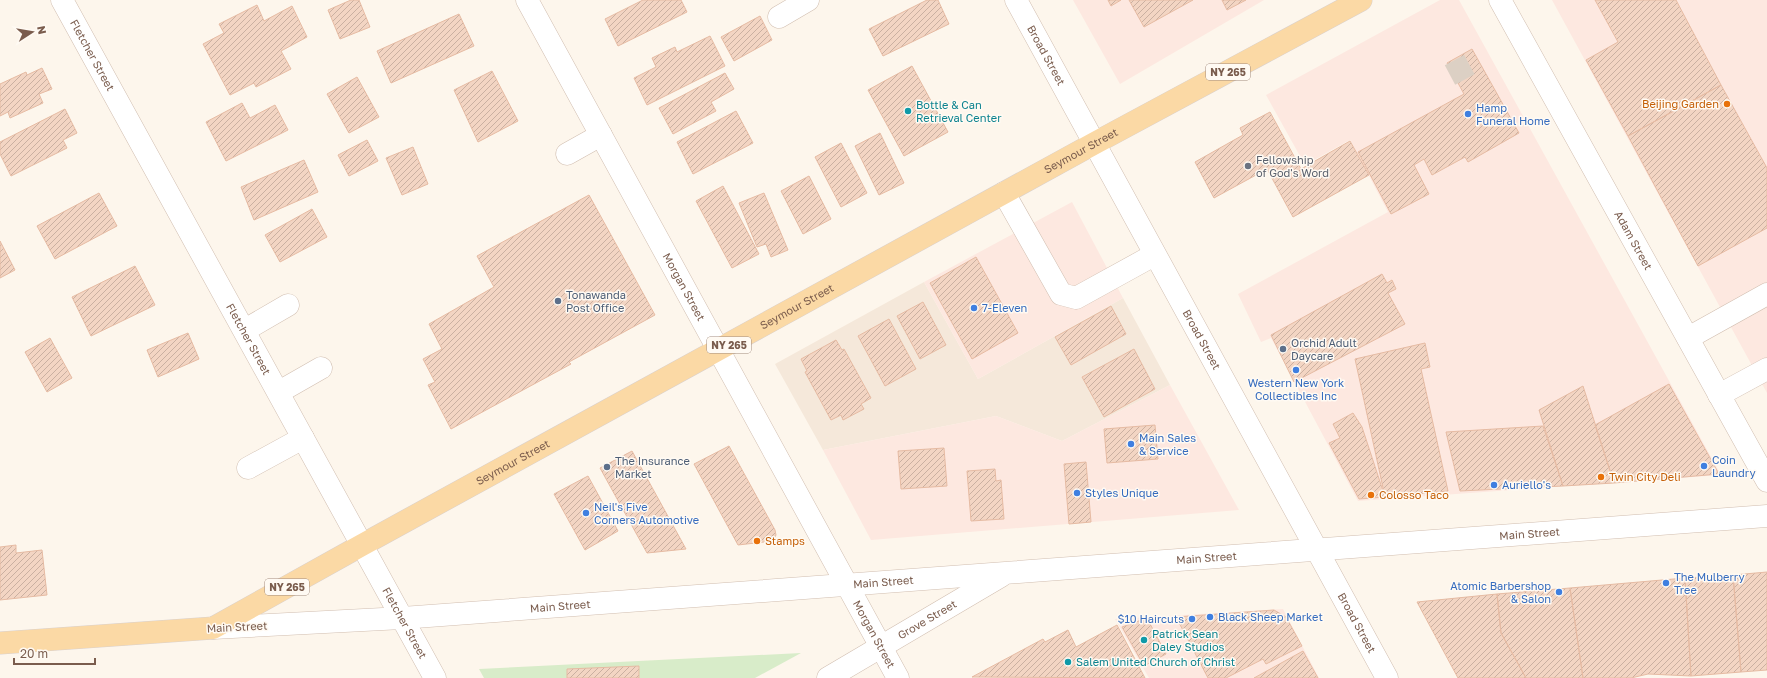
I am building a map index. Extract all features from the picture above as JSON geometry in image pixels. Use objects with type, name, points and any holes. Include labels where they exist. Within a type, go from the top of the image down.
[{"type":"main road","name":"Seymour Street","points":[[213,628],[1004,193],[1361,0]]},
{"type":"main road","name":"Main Street","points":[[0,643],[213,628]]},
{"type":"street","name":"Fletcher Street","points":[[62,0],[245,330],[435,678]]},
{"type":"street","name":"Morgan Street","points":[[528,0],[898,678]]},
{"type":"street","points":[[779,17],[808,0]]},
{"type":"street","name":"Broad Street","points":[[1016,0],[1154,255],[1318,550],[1387,678]]},
{"type":"street","name":"Adam Street","points":[[1500,0],[1767,481]]},
{"type":"street","points":[[567,154],[601,135]]},
{"type":"street","points":[[1004,193],[1061,294],[1076,298],[1154,255]]},
{"type":"street","points":[[1688,338],[1767,294]]},
{"type":"street","points":[[245,330],[288,305]]},
{"type":"street","points":[[279,392],[321,368]]},
{"type":"street","points":[[1719,395],[1767,369]]},
{"type":"street","points":[[248,468],[303,438]]},
{"type":"street","name":"Main Street","points":[[213,628],[402,618],[848,586],[1767,516]]},
{"type":"street","name":"Grove Street","points":[[828,678],[1006,574]]},
{"type":"shaded area","points":[[1073,0],[1264,0],[1120,84]]},
{"type":"shaded area","points":[[1440,0],[1459,0],[1721,475],[1358,501],[1271,338],[1261,342],[1238,294],[1388,212],[1350,140],[1305,165],[1266,95]]},
{"type":"shaded area","points":[[1552,0],[1767,0],[1767,393]]},
{"type":"shaded area","points":[[1072,202],[1123,298],[978,379],[924,282]]},
{"type":"shaded area","points":[[924,282],[978,379],[1123,298],[1170,385],[1062,441],[996,416],[823,450],[775,364]]},
{"type":"shaded area","points":[[1170,385],[1239,510],[871,540],[823,450],[996,416],[1062,441]]},
{"type":"shaded area","points":[[1283,609],[1319,678],[1149,678],[1115,619]]},
{"type":"green space","points":[[801,653],[755,678],[484,678],[479,669]]},
{"type":"building","points":[[351,0],[359,0],[370,27],[340,39],[328,10]]},
{"type":"building","points":[[643,0],[681,0],[687,12],[618,46],[605,19]]},
{"type":"building","points":[[927,0],[938,0],[949,24],[883,56],[869,29]]},
{"type":"building","points":[[1108,0],[1121,0],[1111,6]]},
{"type":"building","points":[[1129,0],[1193,0],[1144,27]]},
{"type":"building","points":[[1222,0],[1246,0],[1227,10]]},
{"type":"building","points":[[1595,0],[1676,0],[1721,85],[1628,136],[1586,60],[1618,42]]},
{"type":"building","points":[[257,5],[264,21],[292,6],[307,37],[281,51],[291,69],[256,87],[254,83],[230,95],[203,44],[224,33],[219,24]]},
{"type":"building","points":[[459,14],[474,46],[391,83],[377,51]]},
{"type":"building","points":[[760,16],[772,40],[734,61],[721,37]]},
{"type":"building","points":[[710,36],[725,66],[647,105],[634,78],[656,67],[652,58],[675,47],[677,52]]},
{"type":"building","name":"Hamp Funeral Home","points":[[1472,49],[1519,133],[1468,162],[1465,157],[1432,175],[1424,159],[1414,165],[1429,194],[1391,214],[1358,152],[1464,94],[1447,63]]},
{"type":"building","name":"Bottle & Can Retrieval Center","points":[[912,66],[948,132],[904,156],[868,90]]},
{"type":"building","points":[[42,68],[52,89],[39,94],[43,103],[10,118],[8,112],[0,116],[0,84],[26,72],[27,75]]},
{"type":"building","points":[[492,71],[518,121],[478,142],[454,90]]},
{"type":"building","points":[[725,73],[734,89],[711,102],[716,111],[673,134],[659,108]]},
{"type":"building","points":[[357,77],[379,117],[349,133],[327,94]]},
{"type":"building","points":[[1721,85],[1767,168],[1767,228],[1698,266],[1628,136]]},
{"type":"building","points":[[242,103],[250,118],[275,105],[288,130],[226,161],[206,122]]},
{"type":"building","points":[[65,109],[77,133],[63,140],[67,148],[11,176],[0,154],[0,142]]},
{"type":"building","points":[[736,111],[753,143],[693,174],[677,142]]},
{"type":"building","name":"Fellowship of God's Word","points":[[1270,112],[1301,169],[1350,141],[1369,175],[1293,217],[1267,169],[1214,198],[1195,162],[1243,135],[1240,128]]},
{"type":"building","points":[[880,133],[904,183],[879,195],[855,146]]},
{"type":"building","points":[[367,140],[378,161],[349,176],[338,155]]},
{"type":"building","points":[[841,143],[867,193],[841,207],[815,157]]},
{"type":"building","points":[[413,147],[428,184],[402,195],[386,158]]},
{"type":"building","points":[[304,160],[318,192],[254,220],[241,187]]},
{"type":"building","points":[[809,176],[831,219],[803,234],[781,191]]},
{"type":"building","points":[[723,186],[759,254],[732,268],[696,201]]},
{"type":"building","points":[[99,193],[117,226],[55,259],[37,226]]},
{"type":"building","points":[[764,193],[788,250],[771,257],[766,244],[757,247],[739,203]]},
{"type":"building","name":"Tonawanda Post Office","points":[[589,195],[655,315],[569,362],[571,364],[451,429],[428,385],[435,382],[423,359],[442,349],[429,324],[494,287],[477,256]]},
{"type":"building","points":[[312,209],[327,237],[280,262],[265,235]]},
{"type":"building","points":[[0,241],[15,270],[0,278]]},
{"type":"building","name":"7-Eleven","points":[[976,257],[1018,333],[972,359],[930,283]]},
{"type":"building","points":[[135,266],[155,305],[91,336],[72,297]]},
{"type":"building","points":[[1382,274],[1387,283],[1392,280],[1396,289],[1388,293],[1405,324],[1294,382],[1271,335]]},
{"type":"building","points":[[923,302],[946,345],[920,359],[897,316]]},
{"type":"building","points":[[1111,306],[1126,334],[1071,365],[1055,337]]},
{"type":"building","points":[[889,319],[916,369],[885,386],[858,336]]},
{"type":"building","points":[[188,333],[199,359],[158,377],[147,350]]},
{"type":"building","points":[[50,338],[72,378],[47,392],[25,352]]},
{"type":"building","points":[[836,340],[842,350],[844,349],[871,398],[861,404],[864,409],[843,420],[841,415],[831,420],[805,372],[807,371],[801,359]]},
{"type":"building","points":[[1425,343],[1430,367],[1421,369],[1448,491],[1385,497],[1355,359]]},
{"type":"building","points":[[1134,349],[1155,389],[1104,417],[1082,377]]},
{"type":"building","points":[[1669,384],[1719,474],[1614,483],[1595,425]]},
{"type":"building","points":[[1583,386],[1614,483],[1563,486],[1539,410]]},
{"type":"building","points":[[1353,413],[1362,427],[1385,497],[1359,499],[1329,443],[1340,438],[1333,424]]},
{"type":"building","name":"Main Sales & Service","points":[[1155,425],[1158,459],[1107,463],[1104,429]]},
{"type":"building","points":[[1543,426],[1563,486],[1460,491],[1446,432]]},
{"type":"building","points":[[729,446],[775,530],[776,535],[773,541],[738,545],[694,464]]},
{"type":"building","points":[[944,448],[947,486],[901,489],[898,451]]},
{"type":"building","points":[[632,451],[686,549],[647,553],[600,468]]},
{"type":"building","name":"Styles Unique","points":[[1086,462],[1091,522],[1069,524],[1064,464]]},
{"type":"building","points":[[995,469],[996,481],[1001,480],[1004,519],[971,521],[967,471]]},
{"type":"building","name":"Neil's Five Corners Automotive","points":[[588,476],[618,531],[585,550],[554,494]]},
{"type":"building","points":[[16,545],[16,553],[42,550],[47,595],[0,600],[0,547]]},
{"type":"building","points":[[1767,572],[1767,670],[1741,672],[1733,575]]},
{"type":"building","points":[[1733,575],[1741,672],[1691,676],[1685,578]]},
{"type":"building","points":[[1685,578],[1691,676],[1648,674],[1631,678],[1583,678],[1570,588]]},
{"type":"building","points":[[1570,588],[1583,678],[1526,678],[1501,633],[1497,594]]},
{"type":"building","points":[[1497,594],[1501,633],[1526,678],[1458,678],[1417,602]]},
{"type":"building","points":[[1274,610],[1286,617],[1302,646],[1266,664],[1263,659],[1226,678],[1208,678],[1176,617]]},
{"type":"building","name":"Patrick Sean Daley Studios","points":[[1147,618],[1166,654],[1144,666],[1122,627]]},
{"type":"building","name":"Salem United Church of Christ","points":[[1117,625],[1145,678],[972,677],[1043,639],[1045,642],[1068,630],[1076,647]]},
{"type":"building","points":[[1303,651],[1318,678],[1254,678]]},
{"type":"building","points":[[639,666],[639,678],[567,678],[567,669]]},
{"type":"tunnel","points":[[1450,75],[1478,60]]},
{"type":"place","name":"Beijing Garden","points":[[1727,104]]},
{"type":"place","name":"Bottle & Can Retrieval Center","points":[[908,111]]},
{"type":"place","name":"Hamp Funeral Home","points":[[1468,114]]},
{"type":"place","name":"Fellowship of God's Word","points":[[1248,166]]},
{"type":"place","name":"Tonawanda Post Office","points":[[558,301]]},
{"type":"place","name":"7-Eleven","points":[[974,308]]},
{"type":"place","name":"Orchid Adult Daycare","points":[[1283,349]]},
{"type":"place","name":"Western New York Collectibles Inc","points":[[1296,370]]},
{"type":"place","name":"Main Sales & Service","points":[[1131,444]]},
{"type":"place","name":"Coin Laundry","points":[[1704,466]]},
{"type":"place","name":"The Insurance Market","points":[[607,467]]},
{"type":"place","name":"Twin City Deli","points":[[1601,477]]},
{"type":"place","name":"Auriello's","points":[[1494,485]]},
{"type":"place","name":"Styles Unique","points":[[1077,493]]},
{"type":"place","name":"Colosso Taco","points":[[1371,495]]},
{"type":"place","name":"Neil's Five Corners Automotive","points":[[586,513]]},
{"type":"place","name":"Stamps","points":[[757,541]]},
{"type":"place","name":"The Mulberry Tree","points":[[1666,583]]},
{"type":"place","name":"Atomic Barbershop & Salon","points":[[1559,592]]},
{"type":"place","name":"Black Sheep Market","points":[[1210,617]]},
{"type":"place","name":"$10 Haircuts","points":[[1192,619]]},
{"type":"place","name":"Patrick Sean Daley Studios","points":[[1144,640]]},
{"type":"place","name":"Salem United Church of Christ","points":[[1068,662]]}]
